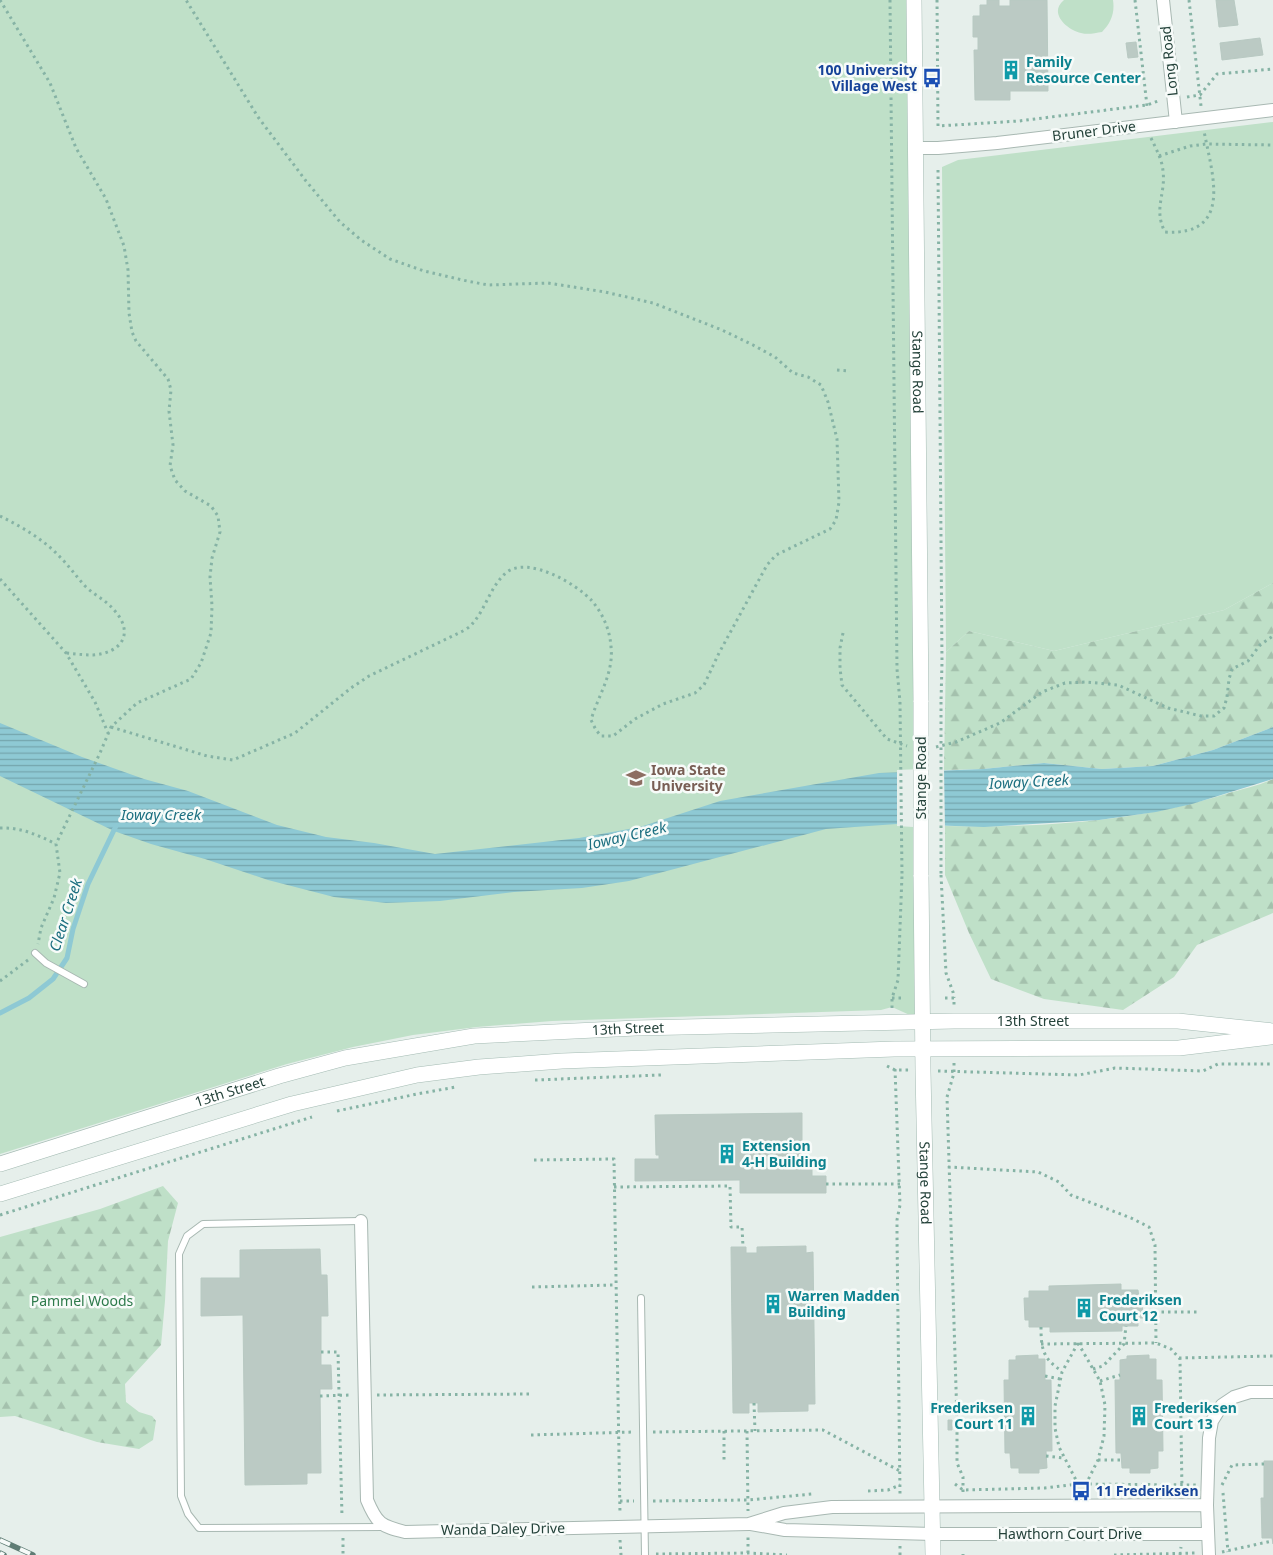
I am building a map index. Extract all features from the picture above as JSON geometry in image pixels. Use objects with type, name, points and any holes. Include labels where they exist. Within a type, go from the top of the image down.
[{"type":"main road","name":"Stange Road","points":[[914,0],[923,1049],[933,1555]]},
{"type":"main road","name":"13th Street","points":[[0,1164],[279,1076],[345,1058],[474,1036],[549,1031],[923,1021],[1178,1022],[1273,1031]]},
{"type":"main road","name":"13th Street","points":[[0,1194],[292,1104],[417,1075],[478,1067],[562,1061],[923,1049],[1179,1048],[1273,1037]]},
{"type":"street","name":"Long Road","points":[[1162,0],[1176,122]]},
{"type":"street","name":"Bruner Drive","points":[[916,148],[997,143],[1273,110]]},
{"type":"street","points":[[361,1221],[367,1500],[374,1517],[386,1527]]},
{"type":"street","points":[[1209,1555],[1207,1505],[1209,1438],[1212,1421],[1222,1405],[1234,1397],[1250,1392],[1273,1392]]},
{"type":"street","name":"Hawthorn Court Drive","points":[[932,1507],[1207,1505]]},
{"type":"street","name":"Wanda Daley Drive","points":[[386,1527],[406,1532],[749,1524],[784,1513],[832,1507],[932,1507]]},
{"type":"street","name":"Hawthorn Court Drive","points":[[749,1524],[785,1530],[932,1534],[1208,1534]]},
{"type":"lane","points":[[35,953],[46,963],[84,984]]},
{"type":"lane","points":[[361,1221],[204,1224],[186,1236],[179,1254],[180,1496],[188,1514],[199,1528],[386,1527]]},
{"type":"lane","points":[[641,1298],[645,1554]]},
{"type":"path","points":[[0,0],[50,83],[76,148],[106,199],[121,238],[128,270],[129,313],[132,332],[142,348],[168,379],[171,390],[169,411],[174,445],[170,466],[175,480],[184,491],[211,506],[218,516],[220,532],[212,558],[210,577],[211,633],[201,663],[191,679],[137,703],[111,727],[56,844],[60,873],[54,898],[41,928],[35,953],[0,981]]},
{"type":"path","points":[[111,727],[208,756],[234,760],[295,733],[369,676],[461,632],[472,624],[495,587],[507,572],[519,567],[535,567],[551,573],[581,591],[593,602],[606,623],[612,648],[610,665],[607,679],[591,720],[601,736],[613,736],[634,719],[663,704],[695,694],[704,685],[766,565],[776,555],[830,529],[836,520],[838,502],[837,439],[828,402],[821,385],[808,377],[793,373],[763,349],[722,330],[653,303],[605,292],[548,284],[508,285],[467,281],[390,259],[361,240],[340,222],[306,181],[258,117],[186,0]]},
{"type":"path","points":[[890,0],[897,669],[900,702],[902,875],[898,980],[892,998],[892,1007]]},
{"type":"path","points":[[937,0],[938,126],[1019,121],[1147,105],[1162,100]]},
{"type":"path","points":[[1135,0],[1147,105]]},
{"type":"path","points":[[1189,0],[1201,108]]},
{"type":"path","points":[[1184,98],[1200,95],[1217,74],[1273,69]]},
{"type":"path","points":[[1151,137],[1163,171],[1163,189],[1158,212],[1160,223],[1165,232],[1181,233],[1198,227],[1209,217],[1215,197],[1204,131]]},
{"type":"path","points":[[1159,156],[1190,146],[1206,144],[1273,145]]},
{"type":"path","points":[[938,170],[942,652],[941,875],[946,973],[953,992],[954,1006]]},
{"type":"path","points":[[837,370],[850,372]]},
{"type":"path","points":[[0,516],[36,536],[59,555],[85,586],[114,610],[125,625],[125,637],[118,646],[95,655],[66,653]]},
{"type":"path","points":[[0,579],[66,653],[95,702],[108,733]]},
{"type":"path","points":[[843,633],[840,648],[842,685],[887,739],[906,746],[915,747]]},
{"type":"path","points":[[932,748],[956,742],[1000,724],[1042,692],[1065,683],[1086,682],[1118,685],[1168,708],[1201,716],[1214,716],[1224,708],[1228,680],[1232,669],[1248,661],[1260,645],[1273,636]]},
{"type":"path","points":[[0,828],[12,827],[39,835],[56,844]]},
{"type":"path","points":[[892,998],[902,998]]},
{"type":"path","points":[[945,998],[954,998]]},
{"type":"path","points":[[861,1491],[888,1490],[900,1485],[896,1235],[900,1205],[900,1184],[895,1062]]},
{"type":"path","points":[[954,1062],[954,1073],[947,1096],[948,1167],[957,1463],[962,1473],[963,1492]]},
{"type":"path","points":[[945,1072],[1079,1075],[1115,1068],[1203,1071],[1218,1064],[1273,1064]]},
{"type":"path","points":[[883,1065],[895,1070],[902,1070]]},
{"type":"path","points":[[531,1080],[666,1074]]},
{"type":"path","points":[[330,1113],[417,1094],[465,1086]]},
{"type":"path","points":[[0,1215],[314,1116]]},
{"type":"path","points":[[534,1160],[614,1159],[619,1527],[621,1555]]},
{"type":"path","points":[[948,1167],[1038,1172],[1059,1182],[1071,1195],[1150,1227],[1155,1245],[1156,1343]]},
{"type":"path","points":[[826,1184],[900,1184]]},
{"type":"path","points":[[614,1187],[730,1186],[731,1227],[742,1227],[743,1247]]},
{"type":"path","points":[[532,1287],[615,1286]]},
{"type":"path","points":[[1156,1312],[1198,1312]]},
{"type":"path","points":[[1093,1369],[1103,1366],[1124,1344],[1126,1326]]},
{"type":"path","points":[[1041,1327],[1041,1344],[1044,1353],[1052,1365],[1062,1371]]},
{"type":"path","points":[[1078,1343],[1062,1371],[1055,1406],[1055,1428],[1059,1447],[1078,1484]]},
{"type":"path","points":[[1078,1343],[1100,1381],[1105,1404],[1104,1436],[1098,1460],[1086,1484]]},
{"type":"path","points":[[1041,1344],[1156,1343],[1171,1349],[1180,1359],[1183,1505]]},
{"type":"path","points":[[321,1352],[338,1352],[343,1555]]},
{"type":"path","points":[[1179,1358],[1273,1356]]},
{"type":"path","points":[[1100,1381],[1120,1374]]},
{"type":"path","points":[[1045,1376],[1060,1379]]},
{"type":"path","points":[[320,1396],[532,1394]]},
{"type":"path","points":[[754,1403],[755,1431]]},
{"type":"path","points":[[531,1435],[618,1432],[823,1430],[900,1471]]},
{"type":"path","points":[[724,1431],[724,1462]]},
{"type":"path","points":[[747,1431],[748,1554]]},
{"type":"path","points":[[1046,1456],[1064,1458]]},
{"type":"path","points":[[1098,1460],[1122,1460]]},
{"type":"path","points":[[1228,1552],[1222,1485],[1232,1465],[1264,1464]]},
{"type":"path","points":[[956,1484],[963,1492]]},
{"type":"path","points":[[963,1492],[1045,1488],[1078,1484],[1222,1485]]},
{"type":"path","points":[[620,1501],[748,1500],[816,1493]]},
{"type":"path","points":[[1180,1555],[1182,1534]]},
{"type":"path","points":[[900,1550],[900,1555]]},
{"type":"path","points":[[645,1554],[787,1555]]},
{"type":"green space","points":[[0,0],[914,0],[923,1021],[892,1007],[881,1010],[552,1021],[477,1027],[413,1035],[353,1047],[287,1064],[0,1154]]},
{"type":"green space","points":[[1064,0],[1113,0],[1112,18],[1102,32],[1092,34],[1081,33],[1065,25],[1061,20],[1058,10]]},
{"type":"green space","points":[[1273,122],[1273,583],[1224,610],[1054,651],[969,631],[946,652],[942,167],[958,160]]},
{"type":"green space","points":[[1273,583],[1273,727],[1213,750],[1153,766],[1102,769],[1044,763],[983,769],[944,770],[946,652],[969,631],[1054,651],[1224,610]]},
{"type":"green space","points":[[1273,779],[1273,913],[1197,945],[1174,977],[1123,1010],[1044,999],[991,979],[969,933],[945,875],[945,826],[1016,826],[1122,817],[1192,803],[1255,786]]},
{"type":"green space","name":"Pammel Woods","points":[[163,1186],[178,1203],[168,1241],[161,1345],[125,1384],[126,1402],[139,1412],[152,1416],[156,1421],[153,1440],[139,1449],[97,1442],[15,1416],[0,1417],[0,1237],[100,1209]]},
{"type":"water","name":"Ioway Creek","points":[[0,723],[82,757],[144,779],[188,791],[277,825],[326,837],[435,854],[579,838],[640,827],[720,801],[879,773],[983,769],[1044,763],[1102,769],[1153,766],[1213,750],[1273,727],[1273,779],[1192,804],[1156,812],[1099,820],[984,827],[897,824],[826,829],[629,881],[582,888],[514,892],[440,901],[386,903],[334,897],[268,880],[114,831],[0,776]]},
{"type":"pier","points":[[944,768],[945,829],[897,826],[897,770]]},
{"type":"building","name":"Family Resource Center","points":[[987,0],[999,0],[999,6],[1010,6],[1010,0],[1047,0],[1048,91],[1010,91],[1010,100],[975,100],[974,50],[978,50],[978,37],[973,37],[973,16],[980,16],[980,5],[987,5]]},
{"type":"building","points":[[1216,0],[1234,0],[1238,25],[1219,27]]},
{"type":"building","points":[[1260,38],[1263,55],[1222,60],[1220,43]]},
{"type":"building","points":[[1136,42],[1138,57],[1128,58],[1126,43]]},
{"type":"building","name":"Extension 4-H Building","points":[[802,1113],[802,1153],[799,1153],[799,1158],[812,1158],[812,1176],[826,1176],[826,1193],[740,1193],[740,1180],[635,1181],[635,1159],[659,1159],[659,1155],[656,1155],[655,1115]]},
{"type":"building","name":"Warren Madden Building","points":[[806,1246],[806,1253],[813,1252],[815,1404],[808,1404],[808,1411],[758,1412],[758,1403],[749,1403],[749,1413],[733,1413],[731,1247],[746,1247],[746,1253],[757,1253],[757,1247]]},
{"type":"building","points":[[320,1249],[321,1275],[327,1275],[328,1316],[321,1316],[321,1365],[331,1365],[332,1389],[320,1389],[321,1473],[307,1473],[307,1484],[245,1485],[243,1315],[201,1316],[201,1278],[240,1278],[240,1250]]},
{"type":"building","name":"Frederiksen Court 12","points":[[1121,1284],[1121,1290],[1138,1290],[1139,1298],[1142,1298],[1143,1318],[1138,1318],[1138,1326],[1122,1326],[1122,1331],[1050,1332],[1050,1327],[1029,1327],[1029,1320],[1025,1320],[1024,1298],[1029,1298],[1029,1291],[1049,1291],[1049,1286]]},
{"type":"building","name":"Frederiksen Court 11","points":[[1038,1355],[1038,1359],[1045,1359],[1045,1380],[1051,1380],[1052,1451],[1046,1451],[1047,1468],[1039,1469],[1039,1473],[1019,1473],[1019,1468],[1011,1468],[1010,1453],[1005,1453],[1004,1380],[1009,1380],[1009,1360],[1016,1360],[1016,1356]]},
{"type":"building","name":"Frederiksen Court 13","points":[[1149,1355],[1149,1359],[1156,1359],[1156,1380],[1162,1380],[1163,1451],[1158,1451],[1158,1468],[1150,1469],[1150,1473],[1130,1473],[1130,1468],[1122,1468],[1121,1453],[1116,1453],[1115,1380],[1120,1380],[1120,1360],[1127,1359],[1127,1356]]},
{"type":"building","points":[[948,1420],[952,1420],[952,1430],[948,1430]]},
{"type":"building","points":[[1264,1461],[1273,1461],[1273,1544],[1272,1538],[1262,1538],[1261,1498],[1264,1498]]},
{"type":"waterway","name":"Clear Creek","points":[[0,1013],[29,998],[53,979],[67,958],[73,929],[88,884],[116,826]]},
{"type":"railway","points":[[0,1540],[33,1555]]},
{"type":"railway","points":[[0,1553],[4,1555]]},
{"type":"place","name":"Family Resource Center","points":[[1011,70]]},
{"type":"place","name":"100 University Village West","points":[[932,78]]},
{"type":"place","name":"Iowa State University","points":[[636,778]]},
{"type":"place","name":"Extension 4-H Building","points":[[727,1154]]},
{"type":"place","name":"Warren Madden Building","points":[[773,1304]]},
{"type":"place","name":"Frederiksen Court 12","points":[[1084,1308]]},
{"type":"place","name":"Frederiksen Court 11","points":[[1028,1416]]},
{"type":"place","name":"Frederiksen Court 13","points":[[1139,1416]]},
{"type":"place","name":"11 Frederiksen","points":[[1081,1491]]}]
